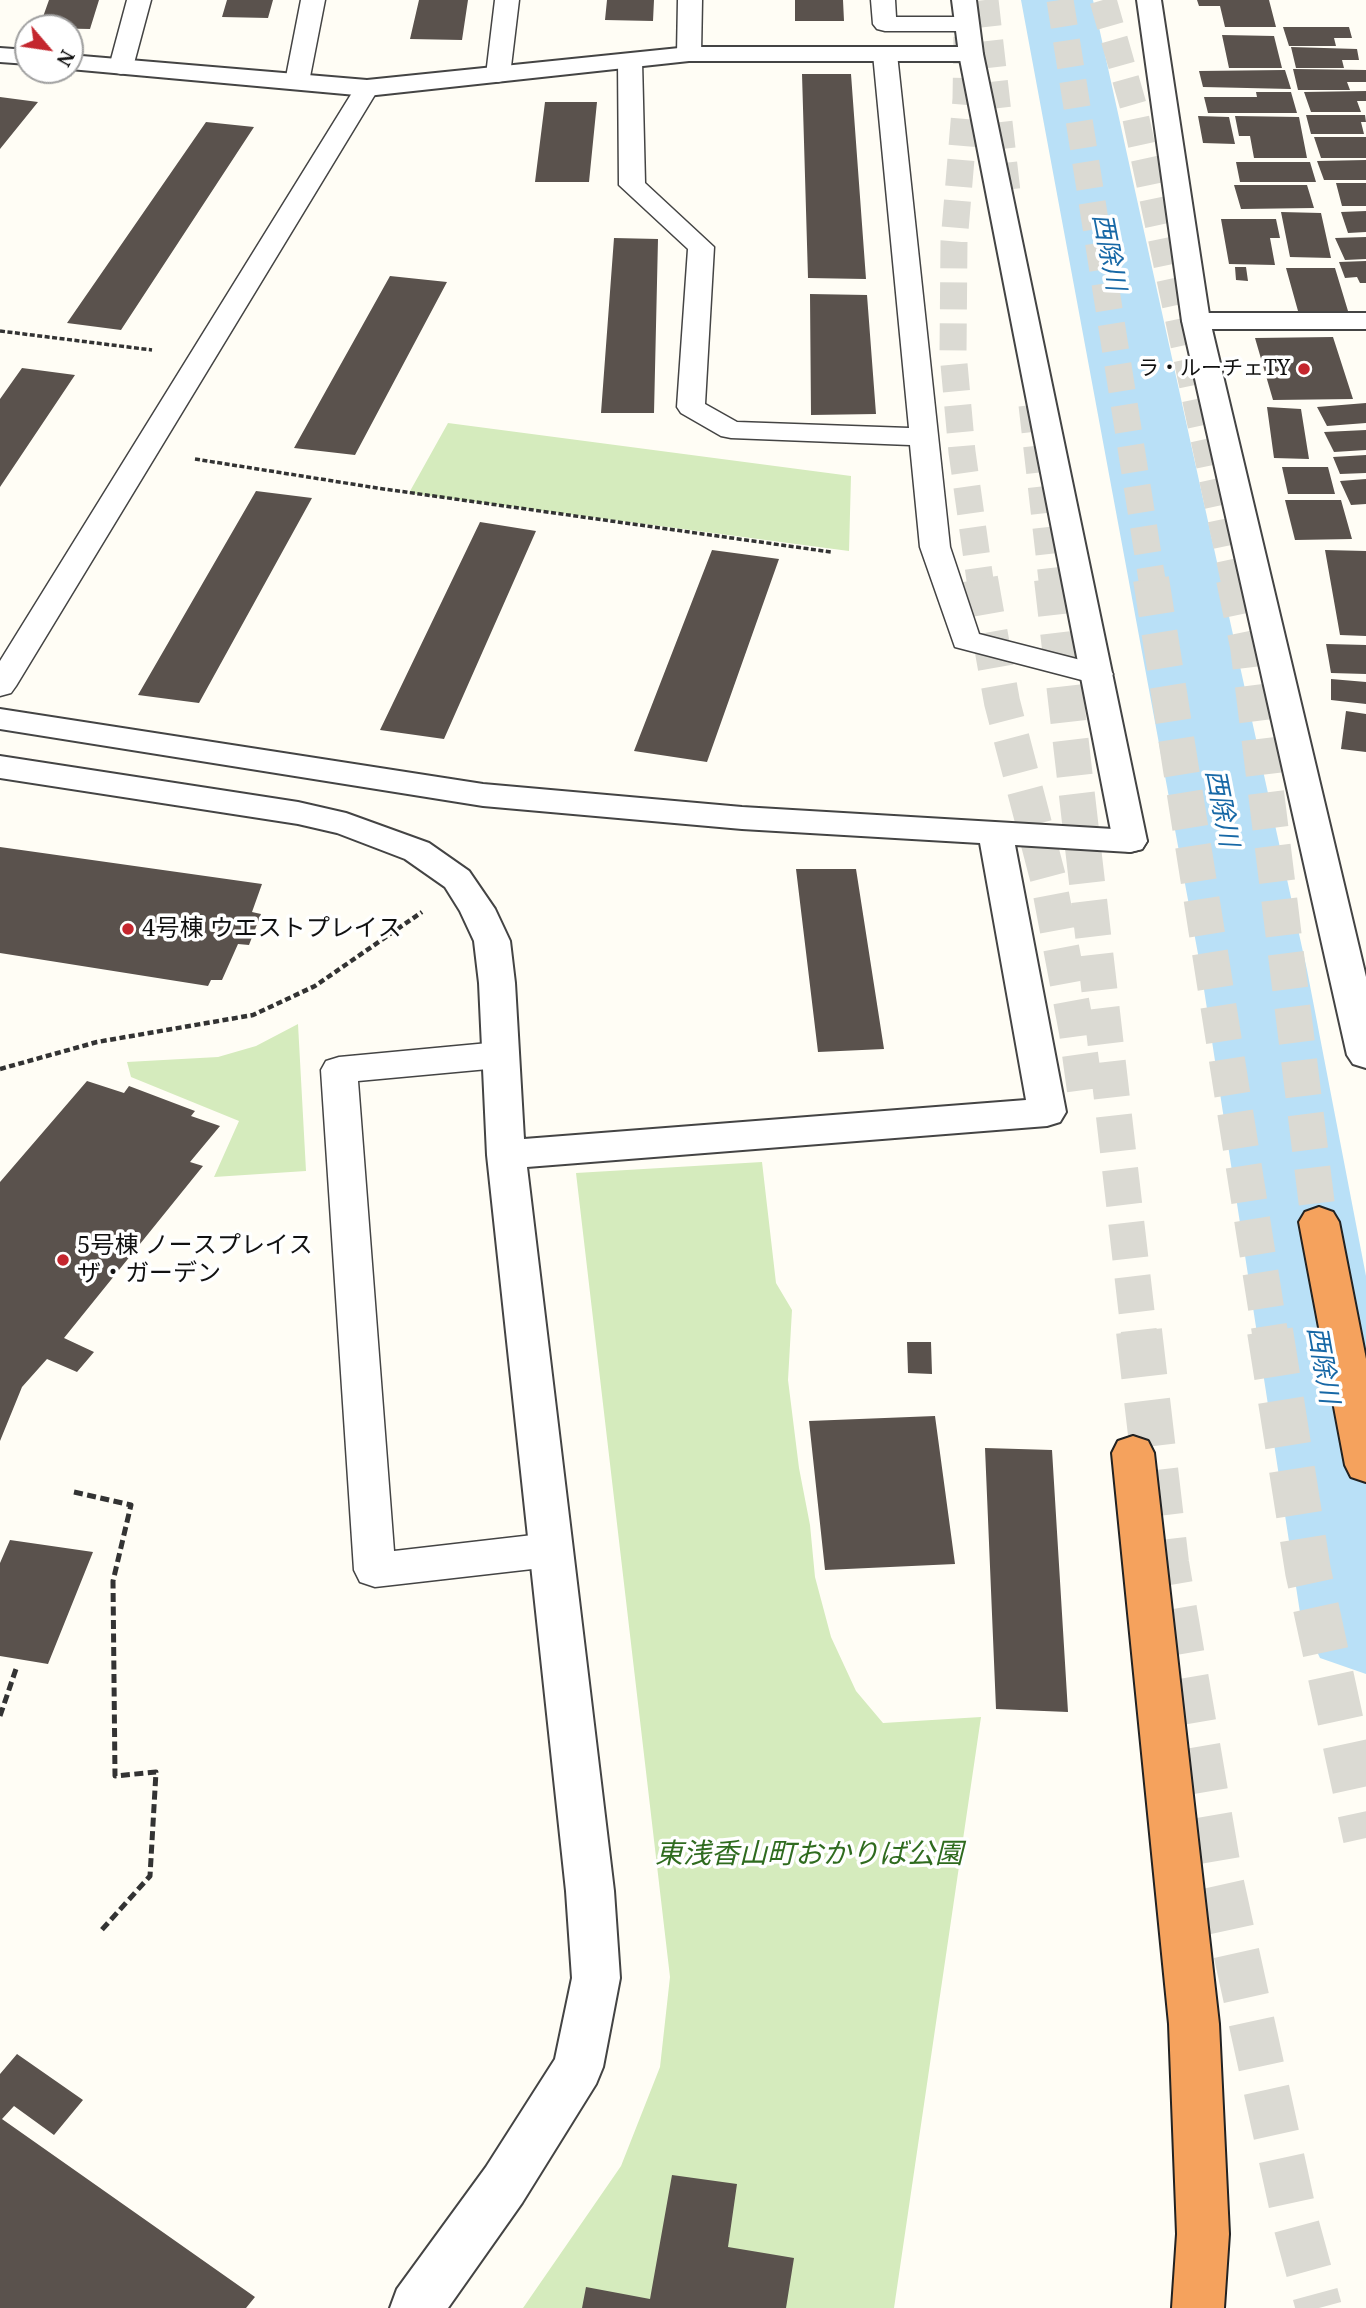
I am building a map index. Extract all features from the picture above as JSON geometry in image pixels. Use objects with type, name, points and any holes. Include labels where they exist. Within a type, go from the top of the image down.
[{"type":"highway","points":[[1320,1222],[1366,1465]]},
{"type":"highway","points":[[1133,1453],[1194,2024],[1203,2234],[1198,2308]]},
{"type":"street","points":[[1149,0],[1196,321],[1366,1055]]},
{"type":"street","points":[[0,719],[483,794],[742,818],[1130,841],[971,54],[966,12]]},
{"type":"street","points":[[84,63],[367,88],[690,54],[971,54]]},
{"type":"street","points":[[1196,321],[1366,321]]},
{"type":"street","points":[[0,767],[298,813],[346,824],[417,850],[457,879],[477,909],[492,941],[497,983],[506,1155],[590,1891],[596,1978],[578,2067],[504,2185],[416,2308]]},
{"type":"street","points":[[506,1155],[1047,1112],[995,833]]},
{"type":"lane","points":[[121,67],[139,0]]},
{"type":"lane","points":[[297,82],[313,0]]},
{"type":"lane","points":[[498,75],[507,0]]},
{"type":"lane","points":[[690,0],[690,54]]},
{"type":"lane","points":[[883,0],[885,24],[966,12]]},
{"type":"lane","points":[[885,54],[935,547],[966,640],[1097,674]]},
{"type":"lane","points":[[630,61],[632,185],[701,247],[691,407],[731,430],[924,437]]},
{"type":"lane","points":[[0,686],[367,88]]},
{"type":"lane","points":[[499,1055],[339,1070],[375,1570],[550,1550]]},
{"type":"path","points":[[0,331],[202,356]]},
{"type":"path","points":[[144,451],[377,488],[831,552]]},
{"type":"path","points":[[0,1069],[97,1042],[253,1015],[315,986],[428,907]]},
{"type":"path","points":[[74,1492],[131,1505],[113,1581],[116,1776],[156,1772],[150,1875],[99,1933]]},
{"type":"path","points":[[0,1716],[16,1669]]},
{"type":"green space","points":[[448,423],[851,476],[849,551],[409,493]]},
{"type":"green space","points":[[298,1024],[306,1171],[214,1177],[239,1121],[131,1077],[127,1062],[218,1057],[256,1046]]},
{"type":"green space","name":"東浅香山町おかりば公園","points":[[762,1162],[776,1283],[792,1310],[788,1380],[799,1468],[810,1525],[815,1577],[831,1637],[856,1691],[883,1723],[981,1717],[894,2308],[523,2308],[621,2166],[660,2067],[670,1977],[576,1173]]},
{"type":"building","points":[[49,0],[99,0],[90,29],[84,29],[84,14],[44,14]]},
{"type":"building","points":[[227,0],[273,0],[268,18],[222,17]]},
{"type":"building","points":[[419,0],[468,0],[462,40],[410,39]]},
{"type":"building","points":[[607,0],[654,0],[653,21],[605,20]]},
{"type":"building","points":[[795,0],[843,0],[844,21],[795,21]]},
{"type":"building","points":[[1197,0],[1269,0],[1276,27],[1225,27],[1220,6],[1199,6]]},
{"type":"building","points":[[1283,27],[1349,27],[1352,38],[1334,38],[1336,46],[1289,46]]},
{"type":"building","points":[[1222,35],[1274,36],[1282,68],[1229,68]]},
{"type":"building","points":[[1291,47],[1357,49],[1359,60],[1342,60],[1344,68],[1296,68]]},
{"type":"building","points":[[1293,69],[1366,70],[1366,82],[1347,82],[1350,90],[1298,90]]},
{"type":"building","points":[[1285,70],[1291,89],[1203,87],[1199,71]]},
{"type":"building","points":[[802,74],[851,74],[866,279],[808,278]]},
{"type":"building","points":[[1366,91],[1366,101],[1357,101],[1361,112],[1311,112],[1304,92]]},
{"type":"building","points":[[1256,92],[1291,92],[1297,113],[1208,113],[1204,97],[1257,97]]},
{"type":"building","points":[[0,97],[38,102],[0,149]]},
{"type":"building","points":[[545,102],[597,102],[589,182],[535,182]]},
{"type":"building","points":[[1306,115],[1365,115],[1366,122],[1361,122],[1364,134],[1311,134]]},
{"type":"building","points":[[1198,116],[1229,117],[1235,144],[1203,143]]},
{"type":"building","points":[[1235,116],[1299,117],[1307,158],[1254,158],[1250,136],[1239,136]]},
{"type":"building","points":[[206,122],[254,127],[121,330],[67,323]]},
{"type":"building","points":[[1314,137],[1366,137],[1366,158],[1321,158]]},
{"type":"building","points":[[1366,160],[1366,180],[1324,180],[1317,161]]},
{"type":"building","points":[[1236,162],[1310,162],[1316,182],[1240,182]]},
{"type":"building","points":[[1336,183],[1366,183],[1366,206],[1342,206]]},
{"type":"building","points":[[1234,185],[1307,185],[1314,208],[1241,209]]},
{"type":"building","points":[[1366,211],[1366,232],[1348,233],[1341,212]]},
{"type":"building","points":[[1281,212],[1321,213],[1331,258],[1290,257]]},
{"type":"building","points":[[1221,219],[1276,219],[1280,238],[1270,238],[1275,265],[1229,264]]},
{"type":"building","points":[[1366,237],[1366,259],[1345,260],[1335,238]]},
{"type":"building","points":[[614,238],[658,239],[654,413],[601,413]]},
{"type":"building","points":[[1366,261],[1366,283],[1360,283],[1357,277],[1345,278],[1339,262]]},
{"type":"building","points":[[1235,267],[1246,267],[1248,281],[1236,280]]},
{"type":"building","points":[[1286,268],[1335,268],[1348,311],[1298,311]]},
{"type":"building","points":[[390,276],[447,282],[355,455],[294,448]]},
{"type":"building","points":[[810,294],[867,295],[876,414],[811,415]]},
{"type":"building","name":"ラ・ルーチェTY","points":[[1333,337],[1353,399],[1273,400],[1255,338]]},
{"type":"building","points":[[22,368],[75,375],[0,487],[0,399]]},
{"type":"building","points":[[1366,403],[1366,423],[1327,426],[1317,407]]},
{"type":"building","points":[[1267,407],[1301,409],[1309,459],[1274,458]]},
{"type":"building","points":[[1366,430],[1366,450],[1334,452],[1324,432]]},
{"type":"building","points":[[1366,455],[1366,473],[1340,474],[1333,457]]},
{"type":"building","points":[[1282,467],[1328,467],[1335,494],[1288,494]]},
{"type":"building","points":[[1366,479],[1366,504],[1351,505],[1340,481]]},
{"type":"building","points":[[256,491],[312,498],[199,703],[138,695]]},
{"type":"building","points":[[1285,500],[1341,500],[1352,539],[1295,540]]},
{"type":"building","points":[[480,522],[536,531],[444,739],[380,730]]},
{"type":"building","points":[[712,550],[779,559],[707,762],[634,751]]},
{"type":"building","points":[[1325,550],[1366,551],[1366,636],[1340,635]]},
{"type":"building","points":[[1326,644],[1366,645],[1366,674],[1331,673]]},
{"type":"building","points":[[1331,679],[1366,682],[1366,704],[1331,700]]},
{"type":"building","points":[[1346,711],[1366,714],[1366,752],[1341,749]]},
{"type":"building","name":"4号棟 ウエストプレイス","points":[[0,847],[262,884],[252,912],[261,914],[249,945],[238,944],[222,980],[211,980],[208,986],[0,953]]},
{"type":"building","points":[[796,869],[856,869],[884,1049],[818,1052]]},
{"type":"building","name":"5号棟 ノースプレイス ザ・ガーデン","points":[[87,1081],[124,1093],[129,1086],[195,1111],[191,1116],[220,1126],[190,1162],[203,1166],[64,1338],[94,1352],[77,1372],[47,1359],[22,1387],[0,1441],[0,1182]]},
{"type":"building","points":[[907,1342],[931,1342],[932,1374],[908,1373]]},
{"type":"building","points":[[935,1416],[955,1564],[825,1570],[809,1421]]},
{"type":"building","points":[[985,1448],[1052,1450],[1068,1712],[996,1709]]},
{"type":"building","points":[[10,1540],[93,1552],[48,1664],[0,1656],[0,1563]]},
{"type":"building","points":[[17,2054],[83,2100],[54,2135],[14,2106],[2,2119],[255,2297],[246,2308],[0,2308],[0,2074]]},
{"type":"building","points":[[672,2175],[737,2184],[728,2247],[794,2258],[786,2308],[582,2308],[586,2287],[650,2299]]},
{"type":"waterway","name":"西除川","points":[[1057,0],[1254,970],[1366,1619]]},
{"type":"tunnel","points":[[985,0],[1007,192]]},
{"type":"tunnel","points":[[1060,0],[1152,580]]},
{"type":"tunnel","points":[[1103,0],[1133,105],[1234,580]]},
{"type":"tunnel","points":[[967,37],[966,99],[954,242],[953,353],[962,452],[980,580]]},
{"type":"tunnel","points":[[1032,405],[1052,580]]},
{"type":"tunnel","points":[[980,579],[1002,702],[1048,878],[1077,1032],[1087,1105]]},
{"type":"tunnel","points":[[1052,579],[1139,1333]]},
{"type":"tunnel","points":[[1151,579],[1270,1333]]},
{"type":"tunnel","points":[[1234,579],[1248,646],[1319,1222]]},
{"type":"tunnel","points":[[1139,1331],[1166,1563],[1219,1874],[1296,2224],[1319,2308]]},
{"type":"tunnel","points":[[1270,1331],[1308,1571],[1366,1838]]},
{"type":"place","name":"ラ・ルーチェTY","points":[[1304,369]]},
{"type":"place","name":"4号棟 ウエストプレイス","points":[[128,929]]},
{"type":"place","name":"5号棟 ノースプレイス ザ・ガーデン","points":[[63,1260]]}]
